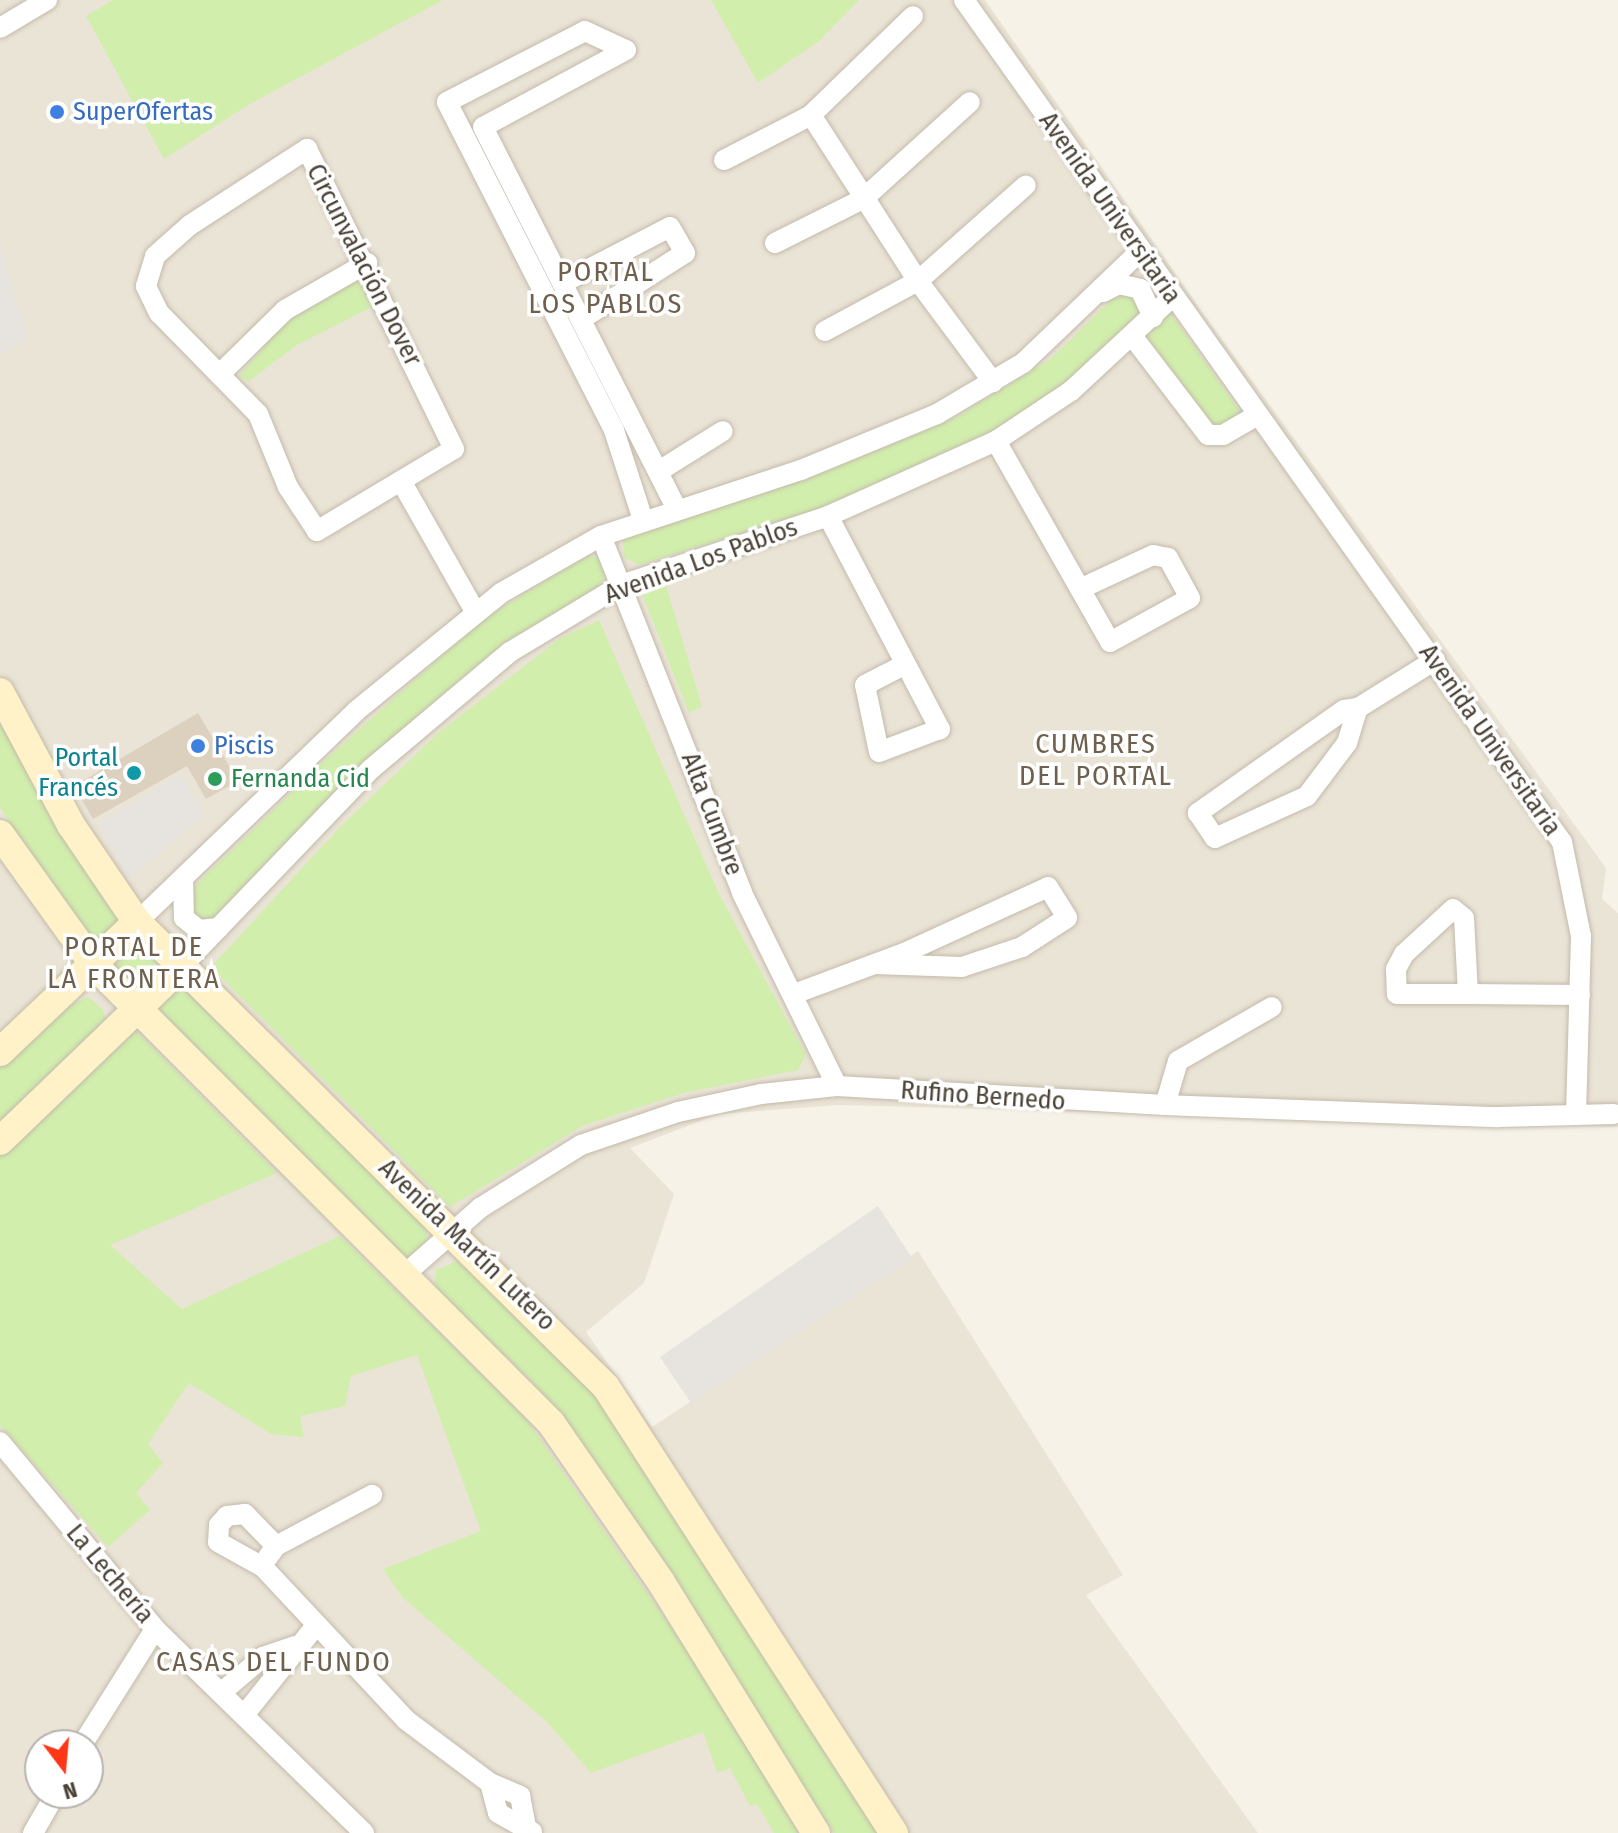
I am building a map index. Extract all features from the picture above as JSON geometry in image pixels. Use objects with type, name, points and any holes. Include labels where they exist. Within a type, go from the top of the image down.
[{"type":"street","points":[[0,28],[47,0]]},
{"type":"street","name":"Avenida Universitaria","points":[[964,0],[1562,842],[1579,915],[1576,1115]]},
{"type":"street","points":[[724,160],[811,115],[913,16]]},
{"type":"street","points":[[464,136],[626,50],[585,31],[566,37],[447,102],[464,136],[614,430],[643,520]]},
{"type":"street","points":[[775,243],[863,199],[970,102]]},
{"type":"street","points":[[811,115],[918,281],[993,382]]},
{"type":"street","points":[[483,127],[583,318],[677,509]]},
{"type":"street","name":"Circunvalación Dover","points":[[307,149],[367,263],[454,449],[317,531],[288,487],[258,414],[148,296],[147,275],[155,256],[190,225],[307,149]]},
{"type":"street","points":[[825,331],[918,281],[1026,185]]},
{"type":"street","points":[[564,282],[670,227],[685,253],[583,318]]},
{"type":"street","name":"Avenida Los Pablos","points":[[0,1052],[356,711],[475,611],[601,536],[897,432],[993,382],[1101,293],[1140,251]]},
{"type":"street","points":[[221,373],[285,310],[367,263]]},
{"type":"street","points":[[1101,293],[1119,284],[1140,289],[1153,317]]},
{"type":"street","name":"Avenida Los Pablos","points":[[0,1141],[181,967],[371,769],[451,697],[566,615],[621,585],[828,516],[996,441],[1071,391],[1133,337],[1172,297]]},
{"type":"street","points":[[1133,337],[1208,435],[1223,435],[1257,415]]},
{"type":"street","points":[[659,471],[723,431]]},
{"type":"street","points":[[996,441],[1110,642],[1190,598],[1168,558],[1153,555],[1082,588]]},
{"type":"street","points":[[401,481],[475,611]]},
{"type":"street","points":[[828,516],[904,665]]},
{"type":"street","name":"Alta Cumbre","points":[[601,536],[742,893],[837,1086]]},
{"type":"street","points":[[1358,708],[1347,743],[1307,796],[1215,838],[1198,813],[1344,710],[1358,708],[1435,660]]},
{"type":"street","name":"Avenida Martín Lutero","points":[[0,692],[71,825],[137,922],[565,1340],[625,1411],[894,1833]]},
{"type":"street","points":[[0,834],[94,965],[403,1276],[510,1377],[572,1449],[816,1833]]},
{"type":"street","points":[[183,878],[184,918],[199,930],[219,928]]},
{"type":"street","points":[[794,994],[875,964],[1048,887],[1067,918],[1022,947],[972,965],[941,970],[875,964]]},
{"type":"street","points":[[1468,994],[1464,918],[1453,909],[1404,954],[1396,969],[1397,994],[1580,995]]},
{"type":"street","points":[[1165,1105],[1178,1061],[1272,1007]]},
{"type":"street","name":"Rufino Bernedo","points":[[403,1276],[452,1231],[581,1145],[719,1102],[837,1086],[1165,1105],[1614,1114]]},
{"type":"street","name":"La Lechería","points":[[0,1442],[155,1629],[363,1833]]},
{"type":"street","points":[[263,1567],[276,1546],[372,1495]]},
{"type":"street","points":[[276,1546],[245,1514],[227,1516],[219,1525],[218,1542],[263,1567],[314,1628],[406,1720],[490,1783],[520,1796],[530,1829]]},
{"type":"street","points":[[244,1715],[295,1646],[314,1628]]},
{"type":"street","points":[[92,1729],[155,1629]]},
{"type":"street","points":[[222,1692],[263,1657],[295,1646]]},
{"type":"street","points":[[33,1833],[47,1809]]},
{"type":"shaded area","points":[[0,0],[985,0],[1205,316],[1606,868],[1602,899],[1618,913],[1618,1127],[839,1105],[719,1114],[630,1148],[674,1194],[644,1283],[586,1332],[652,1427],[918,1251],[1123,1575],[1086,1595],[1258,1833],[0,1833]]},
{"type":"shaded area","points":[[0,244],[28,341],[0,353]]},
{"type":"shaded area","points":[[181,774],[204,815],[128,879],[98,824]]},
{"type":"shaded area","points":[[878,1206],[912,1258],[691,1403],[660,1357]]},
{"type":"green space","points":[[113,0],[443,0],[250,104],[164,159],[86,16]]},
{"type":"green space","points":[[711,0],[859,0],[819,41],[758,83]]},
{"type":"green space","points":[[350,280],[363,281],[376,305],[297,345],[248,382],[239,376],[292,314]]},
{"type":"green space","points":[[1133,294],[1145,311],[1106,353],[1011,425],[831,505],[639,565],[624,557],[623,539],[822,473],[955,418],[1052,358],[1113,298]]},
{"type":"green space","points":[[1169,311],[1243,416],[1213,429],[1143,336]]},
{"type":"green space","points":[[587,556],[600,558],[606,574],[599,588],[477,666],[429,707],[213,924],[193,918],[189,895],[200,881],[326,759],[483,619]]},
{"type":"green space","points":[[666,585],[702,707],[689,713],[642,594]]},
{"type":"green space","points":[[599,620],[718,892],[806,1055],[798,1070],[684,1093],[582,1126],[450,1207],[211,967],[339,828],[437,734],[559,639]]},
{"type":"green space","points":[[0,710],[120,921],[96,945],[49,889],[0,807]]},
{"type":"green space","points":[[138,943],[162,968],[136,992],[112,967]]},
{"type":"green space","points":[[188,988],[423,1225],[430,1240],[414,1258],[402,1261],[157,1010],[171,993]]},
{"type":"green space","points":[[88,997],[103,1009],[106,1026],[0,1130],[0,1068],[63,1008]]},
{"type":"green space","points":[[135,1030],[277,1173],[110,1245],[182,1309],[340,1236],[524,1416],[725,1705],[798,1833],[774,1833],[757,1804],[750,1806],[730,1768],[717,1773],[703,1732],[591,1773],[547,1722],[402,1597],[383,1569],[481,1531],[417,1355],[351,1376],[345,1406],[300,1416],[304,1437],[271,1434],[189,1383],[148,1444],[163,1463],[136,1493],[150,1510],[108,1547],[0,1425],[0,1154]]},
{"type":"green space","points":[[457,1261],[585,1374],[885,1833],[834,1833],[566,1421],[529,1378],[434,1291],[436,1270]]},
{"type":"building","name":"Portal Francés","points":[[198,713],[238,781],[206,799],[187,766],[93,819],[74,786]]},
{"type":"place","name":"SuperOfertas","points":[[57,112]]},
{"type":"place","name":"Piscis","points":[[198,746]]},
{"type":"place","name":"Portal Francés","points":[[134,773]]},
{"type":"place","name":"Fernanda Cid","points":[[215,779]]},
{"type":"district","name":"PORTAL LOS PABLOS","points":[[606,288]]},
{"type":"district","name":"CUMBRES DEL PORTAL","points":[[1096,760]]},
{"type":"district","name":"PORTAL DE LA FRONTERA","points":[[134,963]]},
{"type":"district","name":"CASAS DEL FUNDO","points":[[274,1662]]}]
